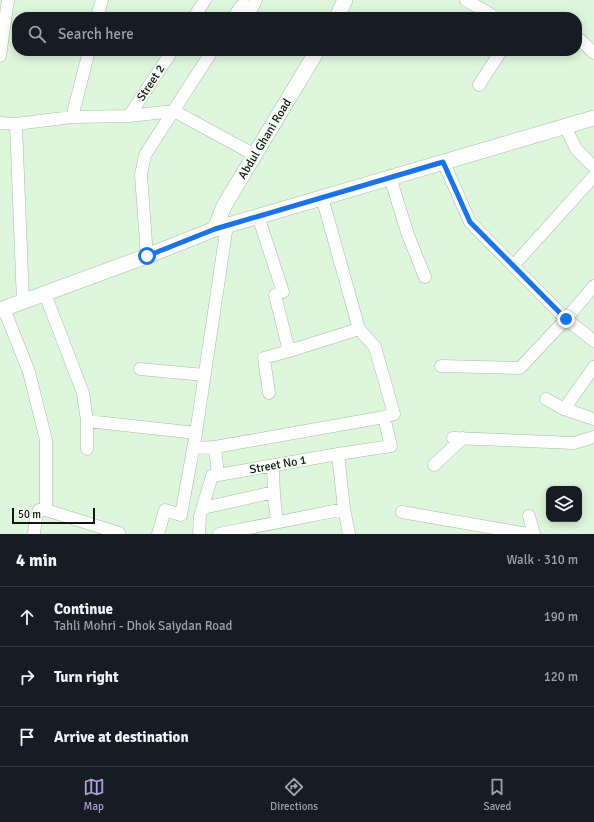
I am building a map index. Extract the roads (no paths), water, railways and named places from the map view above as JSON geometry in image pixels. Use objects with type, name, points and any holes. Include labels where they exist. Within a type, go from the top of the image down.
[{"type":"street","points":[[0,56],[8,0]]},
{"type":"street","points":[[98,12],[102,0]]},
{"type":"street","points":[[197,12],[205,0]]},
{"type":"street","points":[[237,12],[243,5],[252,8],[256,0]]},
{"type":"street","points":[[339,12],[345,0]]},
{"type":"street","points":[[466,0],[485,4],[491,12]]},
{"type":"street","points":[[582,42],[594,53]]},
{"type":"street","points":[[72,117],[88,56]]},
{"type":"street","name":"Street 2","points":[[129,116],[169,56]]},
{"type":"street","points":[[147,256],[142,175],[145,155],[209,56]]},
{"type":"street","name":"Abdul Ghani Road","points":[[221,227],[224,206],[314,56]]},
{"type":"street","points":[[479,85],[498,56]]},
{"type":"street","points":[[0,123],[16,124],[72,117],[129,116],[174,111],[255,155]]},
{"type":"street","points":[[46,510],[46,440],[29,372],[2,310],[221,227],[594,118]]},
{"type":"street","points":[[16,124],[23,302]]},
{"type":"street","points":[[564,126],[576,149],[594,167]]},
{"type":"street","points":[[443,162],[470,222],[566,319],[594,341]]},
{"type":"street","points":[[513,266],[594,176]]},
{"type":"street","points":[[390,177],[408,235],[425,277]]},
{"type":"street","points":[[193,448],[215,447],[394,414],[376,347],[359,329],[322,197]]},
{"type":"street","points":[[258,216],[283,292],[275,295],[289,351]]},
{"type":"street","points":[[158,534],[165,510],[181,515],[196,433],[221,227]]},
{"type":"street","points":[[441,366],[520,368],[566,319],[594,286]]},
{"type":"street","points":[[45,294],[83,393],[87,421],[87,449]]},
{"type":"street","points":[[269,393],[264,358],[359,329]]},
{"type":"street","points":[[564,409],[594,367]]},
{"type":"street","points":[[140,369],[204,375]]},
{"type":"street","points":[[546,399],[564,409],[594,419]]},
{"type":"street","name":"Street No 1","points":[[218,474],[391,446],[384,417]]},
{"type":"street","points":[[87,421],[196,433]]},
{"type":"street","points":[[434,465],[458,438],[574,443],[594,437]]},
{"type":"street","points":[[199,534],[200,516],[212,476],[218,474],[215,447]]},
{"type":"street","points":[[338,454],[344,509],[349,534]]},
{"type":"street","points":[[273,466],[277,522]]},
{"type":"street","points":[[203,508],[274,492]]},
{"type":"street","points":[[219,534],[254,531],[277,522],[344,509]]},
{"type":"street","points":[[34,534],[36,518],[39,510],[46,510],[119,533]]},
{"type":"street","points":[[402,512],[528,534]]},
{"type":"street","points":[[529,516],[534,534]]}]
